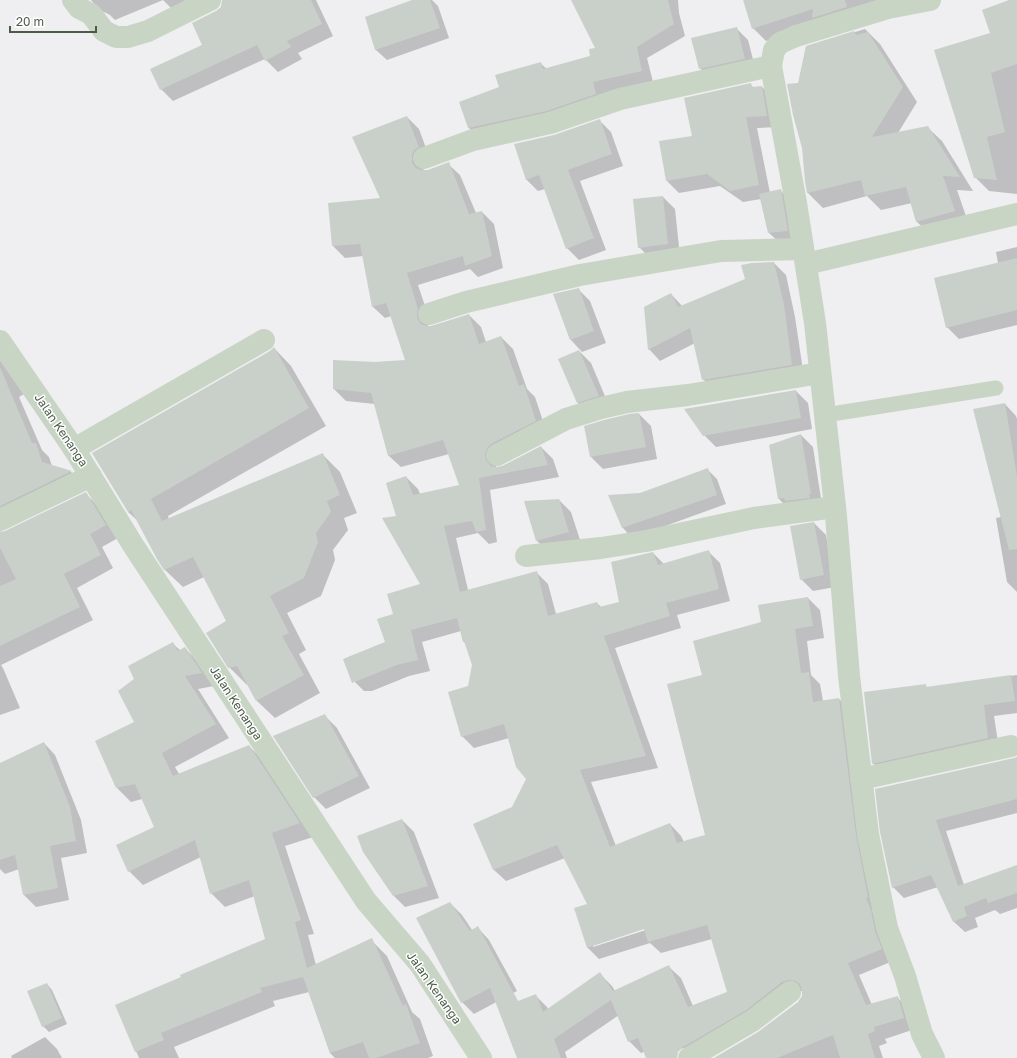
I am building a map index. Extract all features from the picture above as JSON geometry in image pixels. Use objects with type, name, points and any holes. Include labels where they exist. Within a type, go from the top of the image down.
[{"type":"street","points":[[74,0],[79,8],[91,14],[104,30],[116,37],[128,37],[148,31],[210,0]]},
{"type":"street","points":[[930,0],[887,4],[796,36],[780,43],[774,50],[771,66],[796,203],[815,323],[834,507],[849,676],[868,834],[887,928],[905,976],[922,1034],[934,1058]]},
{"type":"street","points":[[424,158],[473,140],[550,123],[620,98],[771,66]]},
{"type":"street","points":[[429,314],[466,302],[588,274],[721,251],[805,256],[1017,214]]},
{"type":"street","points":[[74,449],[264,340]]},
{"type":"street","name":"Jalan Kenanga","points":[[0,341],[74,449],[133,544],[366,901],[420,964],[481,1058]]},
{"type":"street","points":[[497,455],[566,419],[601,408],[627,402],[688,395],[820,373]]},
{"type":"street","points":[[0,520],[91,476]]},
{"type":"street","points":[[526,556],[608,547],[646,541],[754,518],[834,507]]},
{"type":"street","points":[[861,779],[1011,746]]},
{"type":"street","points":[[689,1058],[752,1021],[790,992]]},
{"type":"lane","points":[[825,415],[996,388]]},
{"type":"building","points":[[222,0],[311,0],[322,24],[287,41],[291,47],[265,61],[257,45],[160,90],[150,69],[202,45],[192,23],[216,11],[221,7]]},
{"type":"building","points":[[412,0],[430,0],[440,28],[375,50],[365,17]]},
{"type":"building","points":[[571,0],[668,0],[674,24],[637,47],[642,71],[593,82],[596,94],[547,111],[468,128],[459,102],[499,87],[495,75],[541,62],[543,69],[590,56],[589,49],[595,48]]},
{"type":"building","points":[[743,0],[845,0],[847,7],[812,18],[813,9],[752,29]]},
{"type":"building","points":[[1009,0],[1017,0],[1017,64],[991,73],[1005,132],[987,137],[997,180],[974,178],[934,50],[990,33],[982,10]]},
{"type":"building","points":[[737,27],[745,59],[699,69],[691,38]]},
{"type":"building","points":[[854,31],[856,35],[868,32],[903,87],[872,137],[928,126],[960,177],[943,176],[955,211],[916,222],[906,187],[865,196],[861,180],[807,193],[802,148],[793,115],[787,84],[798,83],[806,46]]},
{"type":"building","points":[[751,83],[752,87],[762,86],[767,116],[746,117],[759,185],[730,191],[707,174],[666,181],[659,141],[692,136],[684,98]]},
{"type":"building","points":[[407,116],[419,147],[414,150],[412,155],[412,163],[416,168],[428,170],[449,162],[469,214],[482,211],[492,256],[465,266],[463,256],[407,273],[418,309],[417,318],[421,324],[432,326],[469,314],[479,344],[501,336],[519,386],[524,384],[536,421],[491,444],[487,448],[485,454],[486,460],[491,466],[502,466],[541,446],[548,465],[479,478],[486,530],[476,532],[472,521],[444,526],[460,592],[537,571],[548,616],[597,602],[599,607],[619,602],[611,562],[653,552],[658,565],[709,550],[719,589],[666,603],[670,616],[604,636],[646,756],[580,770],[610,847],[670,823],[677,843],[705,835],[667,684],[702,675],[693,641],[761,622],[758,605],[808,597],[813,626],[795,629],[801,673],[809,672],[813,702],[839,698],[856,835],[868,897],[866,898],[871,910],[875,931],[882,949],[848,963],[866,1005],[898,996],[904,1018],[874,1027],[875,1031],[868,1034],[875,1058],[840,1058],[833,1035],[777,1058],[714,1058],[758,1032],[798,1002],[802,996],[800,984],[789,980],[782,982],[745,1011],[683,1047],[678,1052],[677,1058],[646,1058],[638,1038],[628,1042],[611,1000],[554,1039],[561,1058],[517,1058],[490,988],[461,1003],[416,918],[450,902],[470,931],[478,926],[518,1001],[536,994],[543,1012],[600,972],[613,991],[669,965],[688,1007],[727,992],[707,925],[648,942],[644,929],[587,948],[574,908],[587,904],[557,845],[493,870],[473,824],[512,807],[526,779],[516,767],[504,724],[461,737],[448,692],[468,686],[472,665],[464,641],[463,642],[457,618],[411,630],[418,660],[397,665],[352,683],[343,659],[385,642],[377,619],[393,614],[387,594],[420,584],[382,518],[396,516],[386,483],[406,476],[413,495],[459,485],[443,440],[388,456],[371,393],[333,389],[333,360],[375,362],[405,360],[386,303],[372,307],[360,244],[332,246],[328,203],[380,198],[352,137]]},
{"type":"building","points":[[600,119],[612,154],[568,170],[594,238],[566,249],[539,175],[526,180],[514,144],[554,135]]},
{"type":"building","points":[[781,189],[788,231],[768,233],[759,194]]},
{"type":"building","points":[[663,196],[668,244],[638,248],[633,199]]},
{"type":"building","points":[[1017,258],[1017,310],[946,328],[934,278]]},
{"type":"building","points":[[774,262],[784,304],[792,365],[702,380],[690,328],[648,350],[644,307],[671,293],[678,307],[745,279],[741,265]]},
{"type":"building","points":[[579,288],[594,331],[570,340],[553,294]]},
{"type":"building","points":[[274,347],[309,408],[151,499],[162,521],[323,453],[340,495],[327,501],[331,512],[316,533],[318,542],[304,578],[270,596],[289,633],[282,636],[304,675],[256,701],[237,666],[228,668],[206,633],[226,621],[193,557],[164,570],[131,510],[128,512],[92,453],[270,351]]},
{"type":"building","points":[[579,350],[599,396],[577,403],[558,359]]},
{"type":"building","points":[[0,367],[32,443],[36,443],[42,462],[72,471],[0,506]]},
{"type":"building","points":[[796,390],[801,418],[703,436],[684,409]]},
{"type":"building","points":[[1005,403],[1017,476],[1017,549],[1009,550],[973,409]]},
{"type":"building","points":[[639,413],[646,447],[590,457],[584,426],[629,414]]},
{"type":"building","points":[[801,434],[811,494],[809,494],[810,498],[785,501],[784,498],[778,499],[769,445]]},
{"type":"building","points":[[708,468],[717,495],[622,528],[608,495],[640,493]]},
{"type":"building","points":[[86,492],[106,525],[90,534],[101,555],[64,574],[80,607],[0,646],[0,586],[16,579],[0,548],[0,532],[5,531]]},
{"type":"building","points":[[559,499],[569,532],[536,541],[524,501]]},
{"type":"building","points":[[814,522],[824,575],[800,580],[790,526]]},
{"type":"building","points":[[173,642],[178,651],[185,647],[202,673],[185,676],[216,724],[162,753],[173,776],[249,745],[300,823],[272,833],[301,920],[295,922],[307,968],[372,938],[403,1006],[406,1004],[420,1043],[376,1058],[369,1058],[363,1042],[330,1053],[303,977],[260,988],[262,992],[161,1033],[164,1040],[135,1052],[115,1005],[181,977],[180,975],[265,939],[249,880],[210,894],[195,840],[128,872],[116,845],[154,827],[135,784],[116,788],[95,741],[134,722],[118,691],[134,679],[128,666]]},
{"type":"building","points":[[1011,675],[1015,701],[984,705],[988,738],[872,764],[864,692],[926,684],[926,687]]},
{"type":"building","points":[[325,714],[359,776],[313,798],[273,736]]},
{"type":"building","points":[[44,742],[70,807],[76,841],[50,846],[58,888],[23,895],[15,855],[0,860],[0,763]]},
{"type":"building","points":[[1017,757],[1017,799],[936,820],[958,886],[1017,865],[1017,893],[988,903],[986,898],[964,907],[967,916],[953,922],[931,875],[892,888],[880,832],[875,789]]},
{"type":"building","points":[[402,819],[428,886],[393,896],[363,852],[357,836]]},
{"type":"building","points":[[47,983],[62,1018],[42,1027],[27,991]]}]
